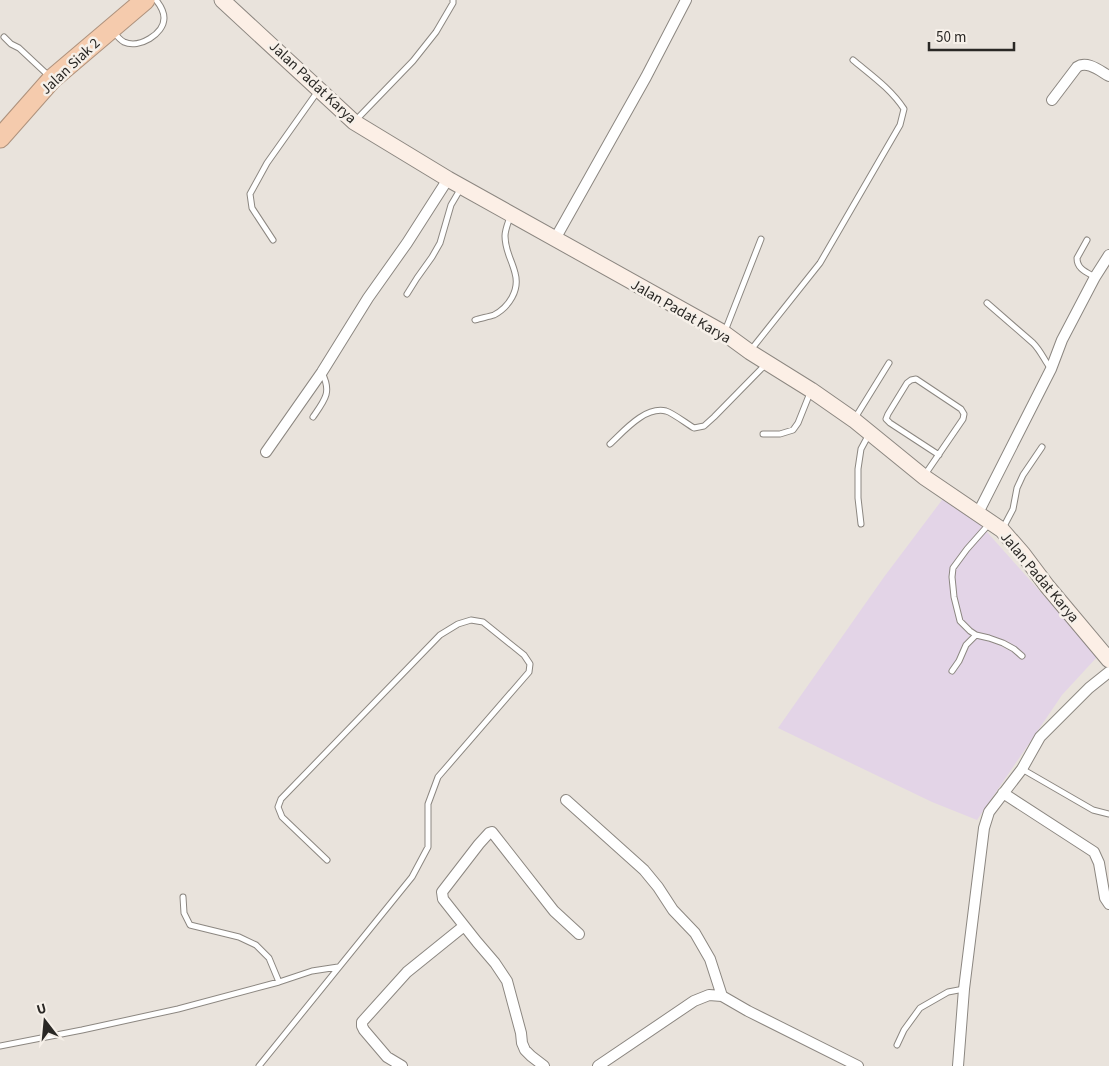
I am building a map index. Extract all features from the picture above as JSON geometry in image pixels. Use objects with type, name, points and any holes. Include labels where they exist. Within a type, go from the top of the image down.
[{"type":"highway","name":"Jalan Siak 2","points":[[0,138],[52,79],[145,0]]},
{"type":"street","name":"Jalan Padat Karya","points":[[222,0],[354,122],[511,214],[724,333],[854,420],[924,477],[996,526],[1023,554],[1047,586],[1109,660]]},
{"type":"street","points":[[555,239],[646,78],[686,0]]},
{"type":"street","points":[[1052,100],[1079,65],[1088,65],[1109,76]]},
{"type":"street","points":[[266,452],[322,372],[368,298],[407,243],[455,182]]},
{"type":"street","points":[[978,513],[1051,369],[1062,340],[1109,254]]},
{"type":"street","points":[[958,1066],[964,988],[984,828],[990,812],[1022,769],[1040,737],[1089,688],[1109,672]]},
{"type":"street","points":[[1004,793],[1094,852],[1099,863],[1105,898],[1109,904]]},
{"type":"street","points":[[566,800],[644,870],[673,910],[695,932],[710,959],[722,996]]},
{"type":"street","points":[[544,1066],[525,1050],[507,981],[496,963],[443,899],[442,892],[488,833],[492,832],[554,911],[579,934]]},
{"type":"street","points":[[402,1066],[387,1057],[364,1030],[362,1022],[407,972],[464,926]]},
{"type":"street","points":[[598,1066],[694,1001],[709,995],[722,996],[858,1066]]},
{"type":"lane","points":[[111,29],[123,42],[134,45],[143,43],[156,33],[163,23],[164,16],[156,0]]},
{"type":"lane","points":[[354,122],[413,61],[436,32],[453,0]]},
{"type":"lane","points":[[4,37],[11,44],[19,48],[52,79]]},
{"type":"lane","points":[[750,352],[820,263],[900,125],[904,109],[898,100],[879,80],[853,60]]},
{"type":"lane","points":[[273,240],[252,208],[250,194],[267,163],[320,89]]},
{"type":"lane","points":[[407,294],[440,243],[451,205],[455,182]]},
{"type":"lane","points":[[475,320],[493,315],[504,308],[514,295],[516,285],[515,274],[507,254],[505,234],[511,214]]},
{"type":"lane","points":[[724,333],[761,240]]},
{"type":"lane","points":[[1087,240],[1080,251],[1077,261],[1080,269],[1095,277]]},
{"type":"lane","points":[[987,303],[1040,350],[1044,360],[1051,369]]},
{"type":"lane","points":[[610,444],[635,421],[652,411],[667,412],[694,428],[704,426],[768,362]]},
{"type":"lane","points":[[854,420],[889,363]]},
{"type":"lane","points":[[313,416],[327,396],[327,382],[322,372]]},
{"type":"lane","points":[[924,477],[963,419],[964,414],[961,409],[916,379],[910,380],[886,419],[890,424],[939,454]]},
{"type":"lane","points":[[763,434],[780,434],[793,430],[798,423],[811,390]]},
{"type":"lane","points":[[861,524],[858,498],[858,469],[861,449],[870,433]]},
{"type":"lane","points":[[1022,656],[1014,649],[1002,643],[976,635],[960,621],[954,597],[952,577],[953,568],[967,549],[996,526],[1013,509],[1017,488],[1023,475],[1042,447]]},
{"type":"lane","points":[[259,1066],[412,876],[428,847],[428,804],[438,777],[529,672],[530,664],[524,655],[483,622],[471,620],[458,624],[440,635],[281,799],[278,807],[282,817],[327,860]]},
{"type":"lane","points":[[952,671],[966,645],[976,635]]},
{"type":"lane","points":[[1022,769],[1093,810],[1109,814]]},
{"type":"lane","points":[[183,897],[184,913],[190,925],[239,937],[256,945],[269,958],[280,982]]},
{"type":"lane","points":[[0,1046],[178,1009],[280,982],[312,971],[339,967]]},
{"type":"lane","points":[[897,1044],[904,1030],[920,1008],[948,992],[964,988]]},
{"type":"shaded area","points":[[945,496],[970,513],[1097,657],[1062,695],[977,820],[932,802],[778,728],[884,577]]}]
